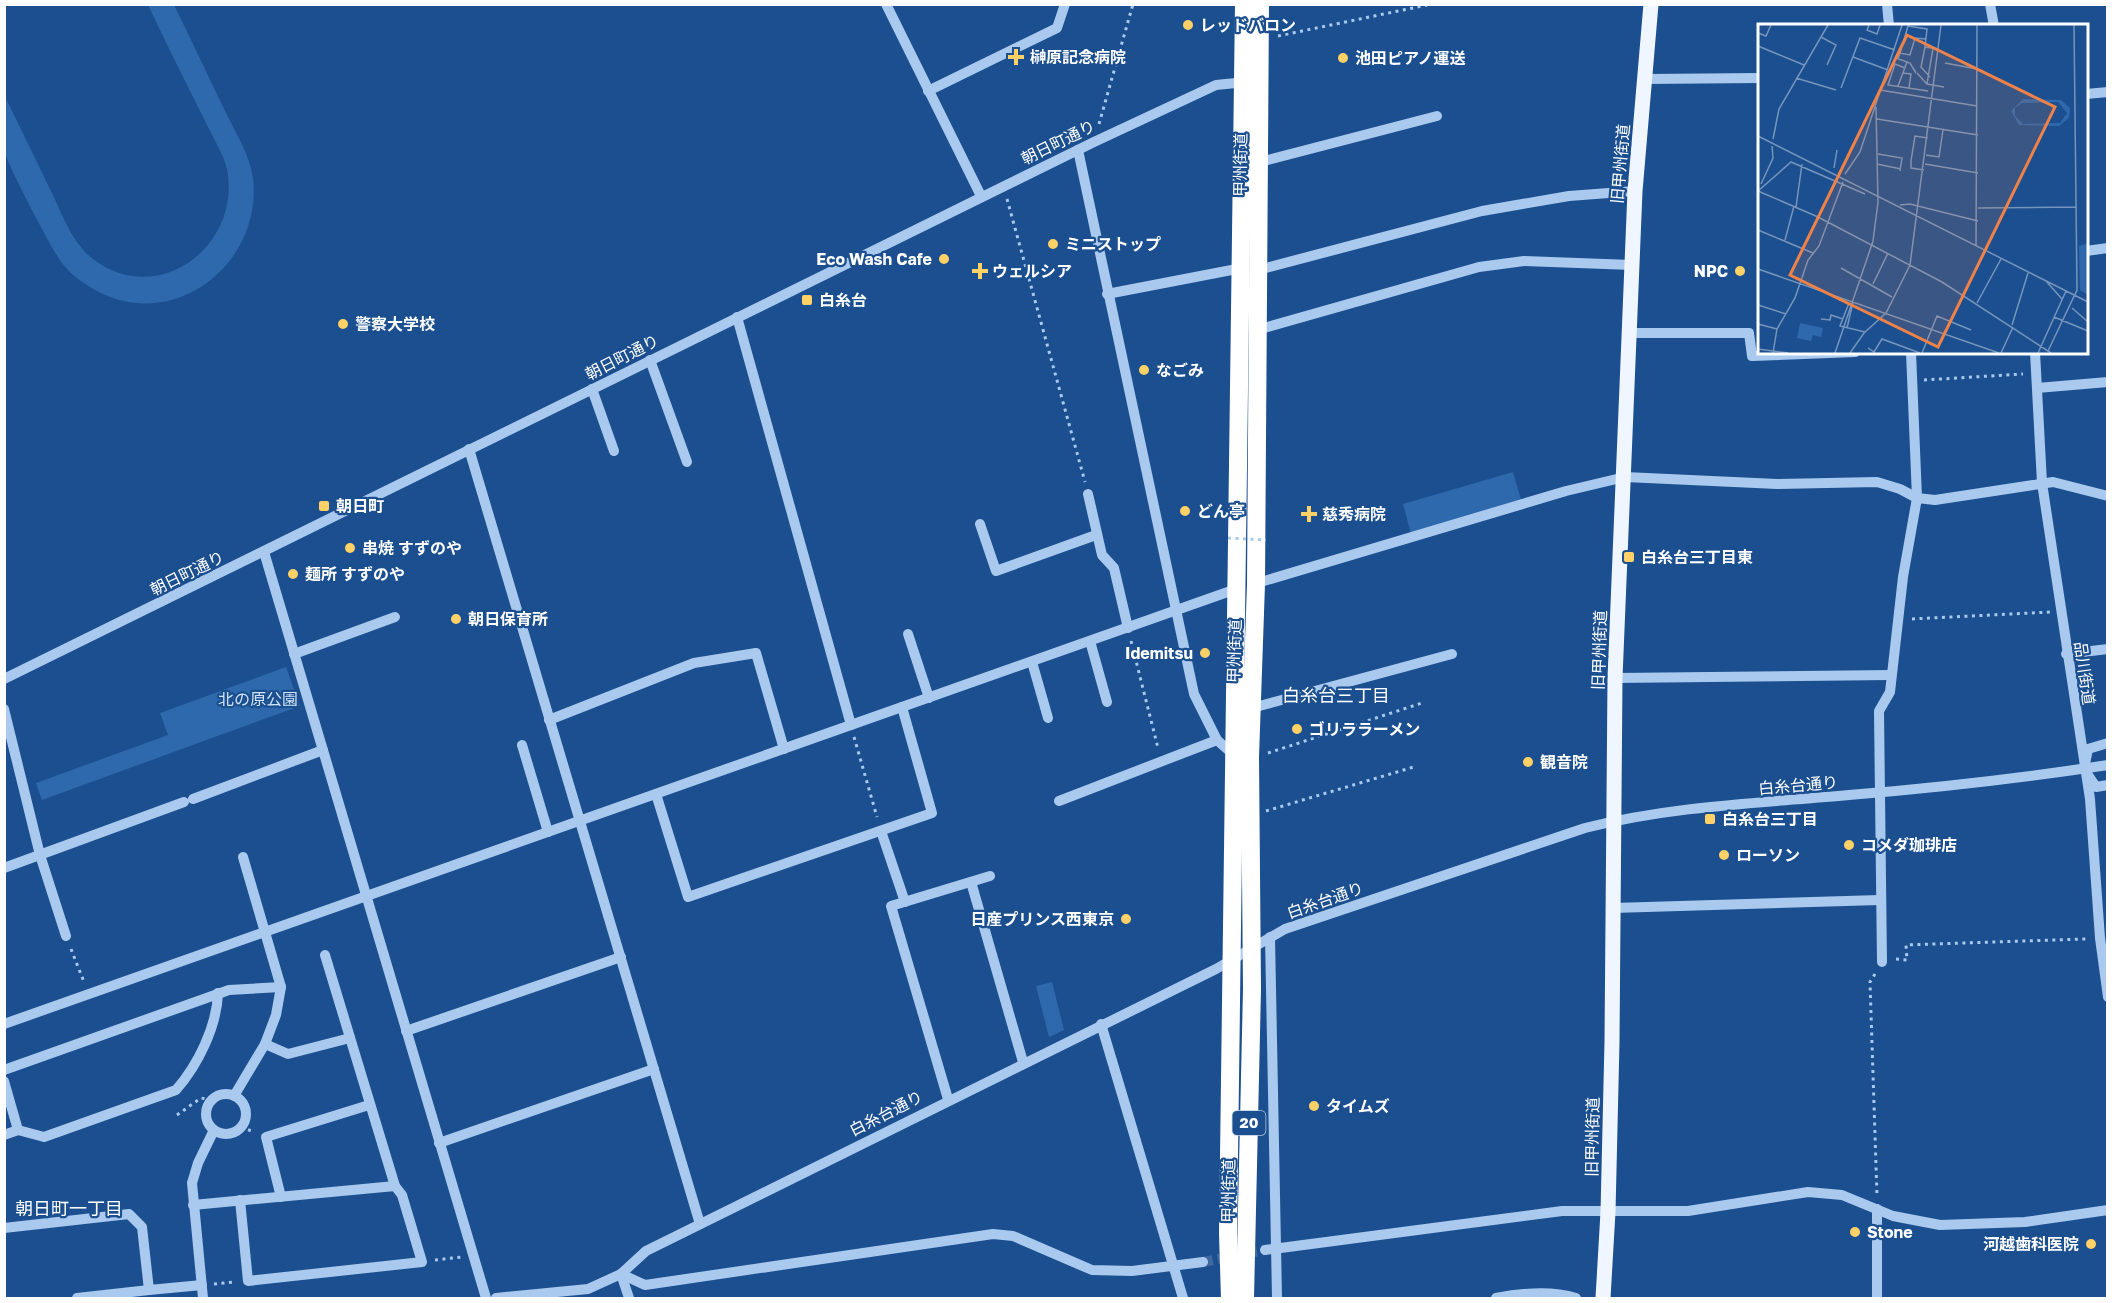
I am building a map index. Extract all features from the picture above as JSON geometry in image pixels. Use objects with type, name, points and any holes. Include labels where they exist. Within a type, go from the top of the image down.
[{"type":"highway","name":"甲州街道","points":[[1230,1299],[1235,756],[1247,586],[1257,330],[1250,269],[1260,162],[1244,4]]},
{"type":"highway","name":"甲州街道","points":[[1245,1299],[1251,948],[1252,708],[1247,586],[1251,82],[1259,40],[1260,4]]},
{"type":"main road","name":"旧甲州街道","points":[[1603,1299],[1608,1212],[1615,678],[1635,191],[1651,4]]},
{"type":"street","points":[[886,4],[981,196]]},
{"type":"street","points":[[928,91],[1057,28],[1065,4]]},
{"type":"street","points":[[1887,4],[1889,24]]},
{"type":"street","points":[[1990,4],[1994,24]]},
{"type":"street","points":[[1646,79],[1758,78]]},
{"type":"street","name":"朝日町通り","points":[[4,679],[1003,185],[1216,85],[1251,82]]},
{"type":"street","points":[[2088,94],[2108,92]]},
{"type":"street","points":[[1260,162],[1437,116]]},
{"type":"street","points":[[1078,150],[1194,694],[1217,740],[1235,756]]},
{"type":"street","points":[[1107,294],[1250,269],[1482,211],[1569,196],[1635,191]]},
{"type":"street","points":[[2088,250],[2108,248]]},
{"type":"street","points":[[1257,330],[1479,267],[1524,261],[1632,265]]},
{"type":"street","points":[[736,316],[851,725]]},
{"type":"street","points":[[1629,333],[1749,333],[1752,356],[1804,354]]},
{"type":"street","points":[[1882,960],[1879,711],[1890,692],[1903,577],[1917,498],[1911,354]]},
{"type":"street","name":"品川街道","points":[[2035,354],[2042,483],[2090,799],[2100,938],[2108,997]]},
{"type":"street","points":[[650,360],[687,462]]},
{"type":"street","points":[[2037,388],[2108,382]]},
{"type":"street","points":[[592,389],[614,451]]},
{"type":"street","points":[[469,449],[700,1224]]},
{"type":"street","points":[[4,1024],[1176,610],[1247,586],[1566,491],[1625,477],[1777,484],[1876,482],[1900,489],[1917,498],[1935,501],[2053,482],[2108,496]]},
{"type":"street","points":[[1088,494],[1096,536],[1102,555],[1114,568],[1128,628]]},
{"type":"street","points":[[980,524],[996,571],[1096,536]]},
{"type":"street","points":[[264,552],[486,1299]]},
{"type":"street","points":[[294,654],[395,617]]},
{"type":"street","points":[[908,634],[929,698]]},
{"type":"street","points":[[1090,641],[1107,702]]},
{"type":"street","points":[[2067,654],[2108,649]]},
{"type":"street","points":[[549,720],[694,663],[756,652],[784,749]]},
{"type":"street","points":[[1252,708],[1452,654]]},
{"type":"street","points":[[1032,662],[1048,717]]},
{"type":"street","points":[[1615,678],[1891,675]]},
{"type":"street","points":[[656,794],[688,897],[932,813],[902,707]]},
{"type":"street","points":[[4,709],[40,855],[66,936]]},
{"type":"street","points":[[1059,801],[1217,740]]},
{"type":"street","points":[[2108,743],[2088,749],[2084,769],[2096,786],[2108,785]]},
{"type":"street","points":[[522,745],[548,832]]},
{"type":"street","points":[[4,868],[323,750]]},
{"type":"street","name":"白糸台通り","points":[[496,1299],[588,1289],[621,1274],[646,1251],[1232,959],[1270,937],[1317,918],[1614,820],[1741,804],[1881,793],[2108,765]]},
{"type":"street","points":[[881,831],[905,902]]},
{"type":"street","points":[[234,1096],[265,1044],[276,1015],[281,987],[243,857]]},
{"type":"street","points":[[948,1100],[891,906],[990,876]]},
{"type":"street","points":[[971,882],[1023,1062]]},
{"type":"street","points":[[1613,908],[1880,900]]},
{"type":"street","points":[[1270,937],[1278,1248],[1277,1299]]},
{"type":"street","points":[[240,1200],[248,1281],[422,1262],[402,1195],[395,1186],[369,1105],[325,954]]},
{"type":"street","points":[[406,1030],[621,957]]},
{"type":"street","points":[[4,1070],[218,993],[229,990],[281,987]]},
{"type":"street","points":[[4,1135],[18,1130],[44,1137],[176,1090],[185,1080],[211,1028],[217,1009],[218,993]]},
{"type":"street","points":[[1101,1024],[1175,1265],[1183,1299]]},
{"type":"street","points":[[265,1044],[288,1054],[350,1038]]},
{"type":"street","points":[[439,1143],[654,1069]]},
{"type":"street","points":[[4,1081],[18,1130]]},
{"type":"street","points":[[220,1094],[234,1096],[246,1109],[244,1123],[236,1132],[227,1134],[214,1130],[206,1116],[212,1100],[220,1094]]},
{"type":"street","points":[[281,1197],[266,1137],[369,1105]]},
{"type":"street","points":[[203,1299],[192,1183],[198,1163],[214,1130]]},
{"type":"street","points":[[194,1205],[395,1186]]},
{"type":"street","points":[[1265,1250],[1562,1211],[1688,1211],[1808,1192],[1842,1195],[1909,1221],[1940,1225],[2025,1222],[2108,1210]]},
{"type":"street","points":[[1877,1299],[1878,1209]]},
{"type":"street","points":[[4,1228],[129,1214],[142,1227],[149,1290]]},
{"type":"street","points":[[621,1274],[645,1285],[993,1234],[1013,1236],[1092,1270],[1132,1271],[1203,1262]]},
{"type":"street","points":[[621,1274],[629,1299]]},
{"type":"street","points":[[77,1299],[202,1285]]},
{"type":"street","points":[[1496,1299],[1516,1294],[1561,1294],[1576,1299]]},
{"type":"path","points":[[1094,142],[1133,4]]},
{"type":"path","points":[[1259,40],[1432,4]]},
{"type":"path","points":[[1003,185],[1088,494]]},
{"type":"path","points":[[1913,381],[2037,373]]},
{"type":"path","points":[[1228,538],[1266,540]]},
{"type":"path","points":[[1899,619],[2061,612]]},
{"type":"path","points":[[1128,628],[1162,762]]},
{"type":"path","points":[[1264,754],[1422,703]]},
{"type":"path","points":[[851,725],[881,831]]},
{"type":"path","points":[[1265,811],[1417,766]]},
{"type":"path","points":[[66,936],[89,994]]},
{"type":"path","points":[[1878,1209],[1870,982],[1882,960],[1907,960],[1906,945],[2100,938]]},
{"type":"path","points":[[177,1115],[201,1098],[212,1100]]},
{"type":"path","points":[[422,1262],[473,1256]]},
{"type":"path","points":[[202,1285],[248,1281]]},
{"type":"green space","points":[[148,5],[174,5],[243,146],[253,178],[252,209],[244,237],[229,262],[208,282],[184,296],[156,303],[127,302],[97,291],[78,279],[66,267],[49,242],[13,172],[4,150],[3,136],[4,95],[68,227],[85,252],[93,259],[118,273],[143,277],[168,273],[190,262],[208,244],[222,223],[228,197],[227,169],[220,150]]},
{"type":"green space","points":[[1513,472],[1522,503],[1411,534],[1403,504]]},
{"type":"green space","name":"北の原公園","points":[[286,667],[300,706],[42,800],[36,783],[168,735],[160,713]]},
{"type":"green space","points":[[1052,982],[1064,1030],[1049,1037],[1036,986]]},
{"type":"tunnel","points":[[1203,1262],[1265,1250]]},
{"type":"place","name":"レッドバロン","points":[[1188,25]]},
{"type":"place","name":"榊原記念病院","points":[[1016,57]]},
{"type":"place","name":"池田ピアノ運送","points":[[1343,58]]},
{"type":"place","name":"ミニストップ","points":[[1053,244]]},
{"type":"place","name":"Eco Wash Cafe","points":[[944,259]]},
{"type":"place","name":"ウェルシア","points":[[980,271]]},
{"type":"place","name":"NPC","points":[[1740,271]]},
{"type":"place","name":"白糸台","points":[[807,300]]},
{"type":"place","name":"警察大学校","points":[[343,324]]},
{"type":"place","name":"なごみ","points":[[1144,370]]},
{"type":"place","name":"朝日町","points":[[324,506]]},
{"type":"place","name":"どん亭","points":[[1185,511]]},
{"type":"place","name":"慈秀病院","points":[[1309,514]]},
{"type":"place","name":"串焼 すずのや","points":[[350,548]]},
{"type":"place","name":"白糸台三丁目東","points":[[1629,557]]},
{"type":"place","name":"麺所 すずのや","points":[[293,574]]},
{"type":"place","name":"朝日保育所","points":[[456,619]]},
{"type":"place","name":"Idemitsu","points":[[1205,653]]},
{"type":"place","name":"ゴリララーメン","points":[[1297,729]]},
{"type":"place","name":"観音院","points":[[1528,762]]},
{"type":"place","name":"白糸台三丁目","points":[[1710,819]]},
{"type":"place","name":"コメダ珈琲店","points":[[1849,845]]},
{"type":"place","name":"ローソン","points":[[1724,855]]},
{"type":"place","name":"日産プリンス西東京","points":[[1126,919]]},
{"type":"place","name":"タイムズ","points":[[1314,1106]]},
{"type":"place","name":"Stone","points":[[1855,1232]]},
{"type":"place","name":"河越歯科医院","points":[[2091,1244]]},
{"type":"district","name":"白糸台三丁目","points":[[1336,696]]},
{"type":"district","name":"朝日町一丁目","points":[[69,1209]]}]
